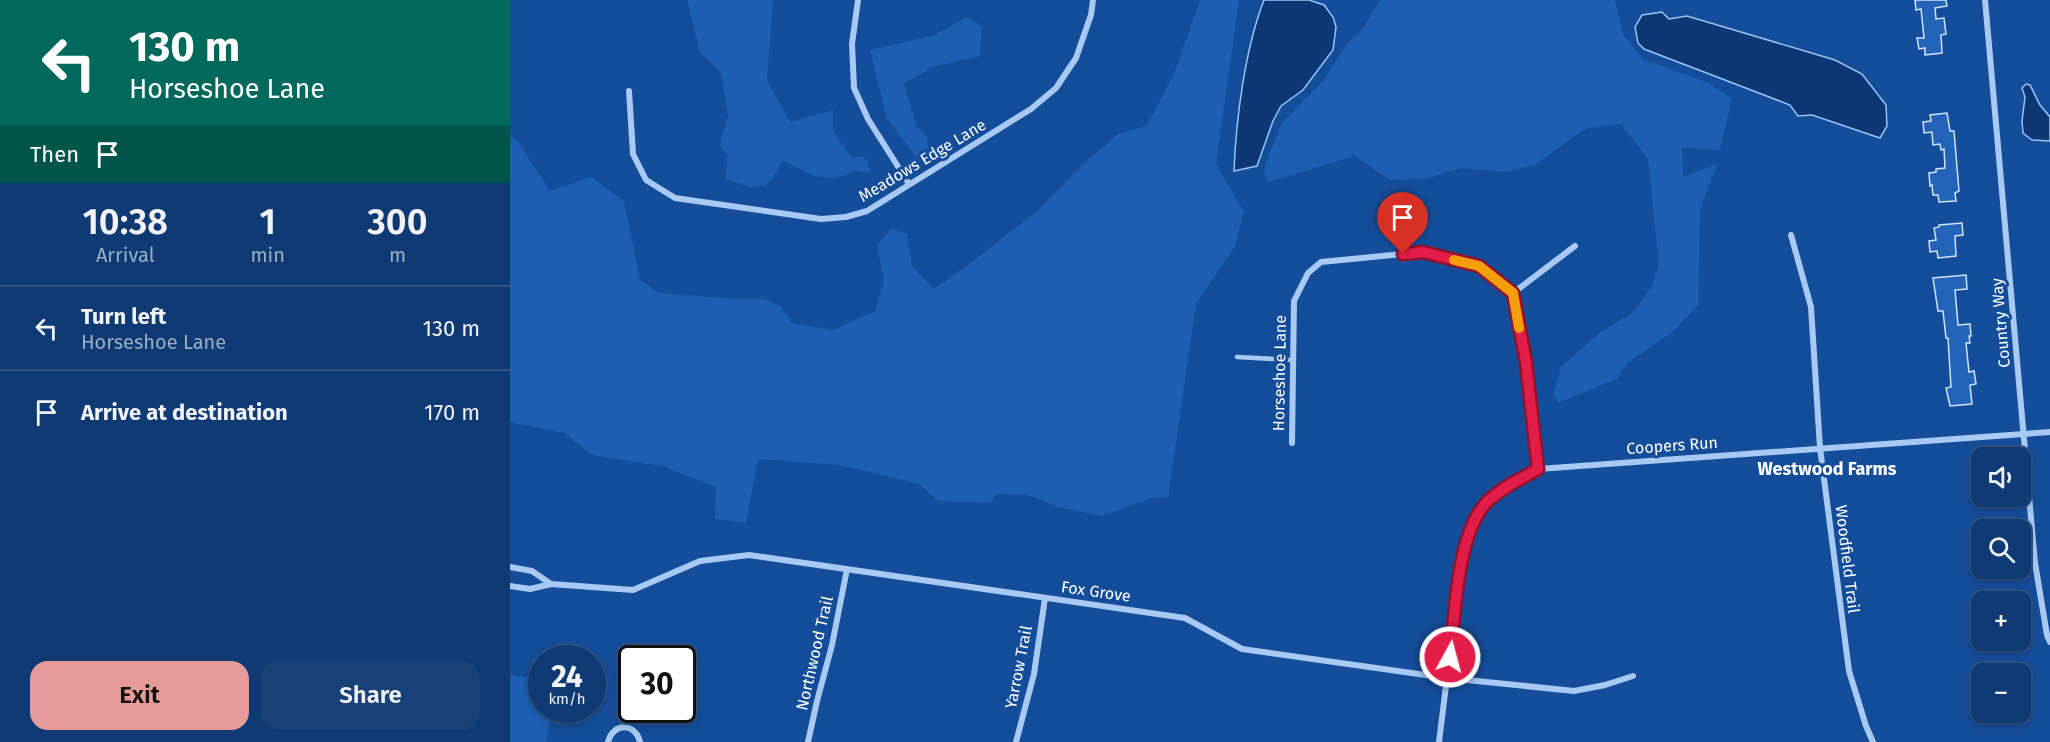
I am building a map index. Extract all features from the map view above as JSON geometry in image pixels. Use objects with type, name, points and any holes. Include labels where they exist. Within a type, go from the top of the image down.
[{"type":"street","points":[[858,0],[852,44],[854,88],[868,119],[909,184]]},
{"type":"street","name":"Meadows Edge Lane","points":[[629,91],[633,154],[646,180],[675,198],[821,219],[846,217],[867,211],[1031,109],[1056,88],[1076,58],[1091,15],[1093,0]]},
{"type":"street","name":"Country Way","points":[[1985,0],[2036,563],[2050,642]]},
{"type":"street","name":"Woodfield Trail","points":[[1791,235],[1811,307],[1820,448],[1849,671],[1873,742]]},
{"type":"street","points":[[1538,469],[1526,362],[1513,293],[1575,246]]},
{"type":"street","name":"Horseshoe Lane","points":[[1292,443],[1294,301],[1308,273],[1322,262],[1423,252],[1479,266],[1513,293]]},
{"type":"street","name":"Coopers Run","points":[[1439,742],[1460,573],[1470,528],[1486,502],[1538,469],[2050,432]]},
{"type":"street","name":"Fox Grove","points":[[510,586],[530,589],[551,584],[633,590],[700,561],[749,555],[1185,618],[1242,649],[1447,678],[1574,691],[1605,685],[1633,676]]},
{"type":"street","name":"Fox Grove","points":[[510,567],[531,571],[551,584]]},
{"type":"street","name":"Northwood Trail","points":[[808,742],[832,645],[847,569]]},
{"type":"street","name":"Yarrow Trail","points":[[1016,742],[1034,674],[1045,598]]},
{"type":"street","points":[[608,742],[611,734],[621,727],[634,730],[640,742]]},
{"type":"lane","points":[[1237,357],[1293,360]]},
{"type":"shaded area","points":[[688,0],[773,0],[767,80],[790,122],[833,110],[833,130],[851,157],[865,157],[871,173],[856,171],[835,178],[815,176],[783,161],[765,186],[749,187],[725,179],[728,156],[719,145],[728,116],[721,73],[700,52]]},
{"type":"shaded area","points":[[1200,0],[1239,0],[1216,164],[1244,212],[1235,246],[1196,304],[1168,498],[1155,497],[1102,516],[1057,507],[1029,495],[997,494],[989,503],[938,501],[919,484],[839,465],[758,459],[746,523],[715,519],[716,487],[662,466],[591,455],[565,433],[510,422],[510,137],[517,140],[550,191],[591,177],[624,201],[640,280],[659,293],[765,299],[780,306],[792,323],[833,330],[875,311],[884,281],[877,245],[892,228],[907,234],[912,266],[934,289],[1037,211],[1085,162],[1118,134],[1146,126],[1173,76]]},
{"type":"shaded area","points":[[1264,0],[1309,0],[1324,5],[1333,17],[1336,27],[1333,50],[1303,90],[1281,106],[1273,121],[1257,166],[1234,171],[1243,84],[1257,19]]},
{"type":"shaded area","points":[[1380,0],[1615,0],[1623,34],[1643,59],[1709,83],[1732,99],[1720,150],[1682,148],[1683,177],[1718,163],[1700,210],[1698,305],[1674,331],[1627,363],[1617,379],[1558,403],[1553,394],[1561,367],[1599,333],[1634,312],[1652,286],[1659,264],[1648,159],[1621,124],[1588,128],[1535,165],[1507,172],[1460,168],[1429,178],[1390,180],[1355,156],[1268,182],[1264,169],[1281,124],[1323,81],[1346,45],[1362,29]]},
{"type":"shaded area","points":[[1662,12],[1669,19],[1687,16],[1835,60],[1862,74],[1886,105],[1887,126],[1880,138],[1812,115],[1798,116],[1790,105],[1644,49],[1638,43],[1635,27],[1642,15]]},
{"type":"shaded area","points":[[966,17],[982,26],[980,56],[932,67],[904,84],[917,126],[927,138],[928,148],[917,158],[887,119],[870,50],[935,35]]},
{"type":"shaded area","points":[[2026,84],[2030,85],[2040,105],[2050,117],[2050,141],[2032,140],[2023,133],[2025,97],[2022,88]]},
{"type":"shaded area","points":[[510,675],[528,677],[528,723],[550,723],[546,742],[510,742]]},
{"type":"building","points":[[1915,0],[1946,0],[1947,6],[1935,8],[1936,19],[1944,18],[1946,34],[1941,35],[1942,53],[1925,55],[1925,48],[1919,49],[1917,38],[1924,38],[1921,9],[1916,10]]},
{"type":"building","points":[[1947,113],[1950,131],[1954,131],[1959,191],[1955,193],[1956,201],[1939,202],[1938,195],[1933,195],[1929,173],[1945,168],[1944,149],[1941,150],[1940,144],[1933,145],[1932,132],[1924,133],[1923,122],[1931,121],[1930,115]]},
{"type":"building","points":[[1962,223],[1963,235],[1955,236],[1956,256],[1938,258],[1937,251],[1930,252],[1929,241],[1936,240],[1934,228],[1939,225]]},
{"type":"building","points":[[1966,275],[1967,289],[1955,290],[1958,325],[1970,324],[1970,343],[1966,343],[1969,372],[1974,371],[1976,384],[1970,385],[1972,404],[1950,406],[1946,388],[1951,387],[1948,338],[1946,338],[1943,311],[1938,311],[1933,278]]},
{"type":"slow traffic","points":[[1454,260],[1479,266],[1513,293],[1519,328]]},
{"type":"district","name":"Westwood Farms","points":[[1827,469]]},
{"type":"route","points":[[1403,254],[1423,252],[1479,266],[1513,293],[1526,362],[1538,469],[1486,502],[1470,528],[1460,573],[1450,657]]}]
